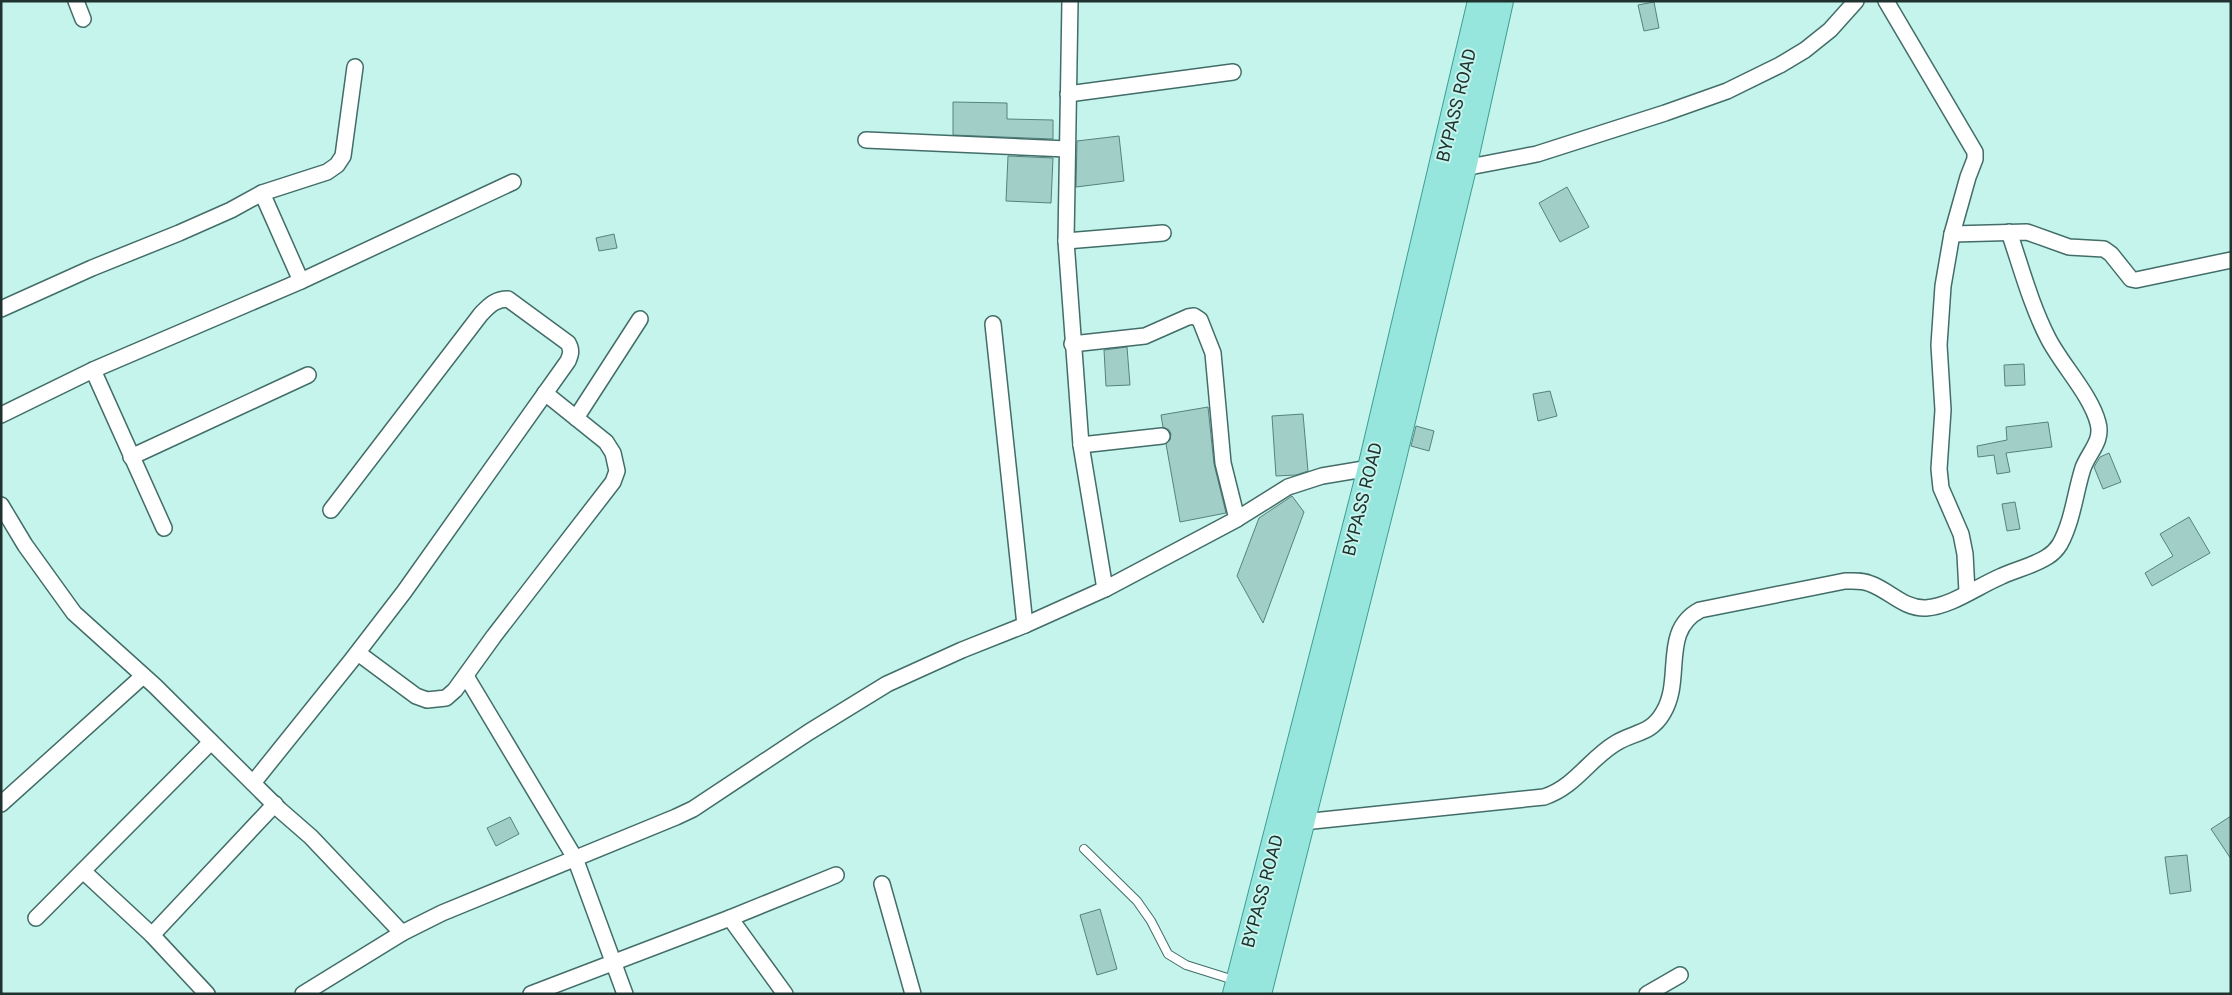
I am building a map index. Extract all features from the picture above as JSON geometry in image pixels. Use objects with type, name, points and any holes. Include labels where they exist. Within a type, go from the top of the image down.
[{"type":"main road","name":"BYPASS ROAD","points":[[1236,988],[1370,468],[1480,1]]},
{"type":"main road","name":"BYPASS ROAD","points":[[1259,994],[1351,636],[1464,168],[1501,1]]},
{"type":"street","points":[[76,1],[83,19]]},
{"type":"street","points":[[1070,1],[1066,241],[1072,344],[1081,445],[1106,589]]},
{"type":"street","points":[[1464,168],[1537,154],[1665,113],[1727,90],[1780,65],[1805,50],[1830,30],[1856,1]]},
{"type":"street","points":[[1886,1],[1975,152],[1975,159],[1952,234],[1943,286],[1939,345],[1944,410],[1939,469],[1941,488],[1961,534],[1965,554],[1967,592]]},
{"type":"street","points":[[1,309],[92,268],[231,210],[262,193],[327,172],[337,165],[343,156],[355,67]]},
{"type":"street","points":[[1068,94],[1233,72]]},
{"type":"street","points":[[866,140],[1067,149]]},
{"type":"street","points":[[1,415],[92,370],[301,281],[512,182]]},
{"type":"street","points":[[262,193],[301,281]]},
{"type":"street","points":[[1303,822],[1544,797],[1558,793],[1607,748],[1619,741],[1643,733],[1653,726],[1664,712],[1673,686],[1677,636],[1681,625],[1689,616],[1700,610],[1845,581],[1872,584],[1913,607],[1926,608],[1944,604],[2002,575],[2050,556],[2059,545],[2067,528],[2082,470],[2097,445],[2099,434],[2098,422],[2083,392],[2048,339],[2009,232]]},
{"type":"street","points":[[1952,234],[2027,232],[2080,249],[2104,249],[2111,254],[2131,279],[2136,280],[2231,260]]},
{"type":"street","points":[[1066,241],[1163,233]]},
{"type":"street","points":[[253,783],[404,592],[568,361],[571,348],[568,343],[508,299],[495,301],[481,314],[331,510]]},
{"type":"street","points":[[1072,344],[1145,336],[1188,317],[1194,316],[1200,320],[1213,354],[1223,463],[1237,519]]},
{"type":"street","points":[[576,418],[640,318]]},
{"type":"street","points":[[993,324],[1025,625]]},
{"type":"street","points":[[92,370],[164,528]]},
{"type":"street","points":[[132,456],[308,375]]},
{"type":"street","points":[[358,652],[416,696],[427,700],[446,698],[466,676],[494,636],[613,482],[617,471],[613,453],[606,442],[545,393]]},
{"type":"street","points":[[1081,445],[1162,436]]},
{"type":"street","points":[[303,994],[402,933],[442,914],[693,809],[809,732],[887,684],[1106,589],[1237,519],[1288,487],[1322,476],[1370,468]]},
{"type":"street","points":[[1,505],[25,545],[74,612],[312,837],[402,933]]},
{"type":"street","points":[[1,804],[143,676]]},
{"type":"street","points":[[466,676],[575,858],[625,994]]},
{"type":"street","points":[[36,918],[211,742]]},
{"type":"street","points":[[152,935],[275,804]]},
{"type":"street","points":[[82,872],[152,935],[207,994]]},
{"type":"street","points":[[532,994],[836,875]]},
{"type":"street","points":[[882,884],[913,994]]},
{"type":"street","points":[[730,918],[785,994]]},
{"type":"street","points":[[1648,994],[1680,975]]},
{"type":"lane","points":[[1084,849],[1137,901],[1151,921],[1168,954],[1186,965],[1236,988]]},
{"type":"building","points":[[1654,2],[1659,28],[1644,31],[1638,5]]},
{"type":"building","points":[[953,102],[1007,103],[1007,119],[1053,120],[1053,139],[953,135]]},
{"type":"building","points":[[1119,136],[1124,181],[1076,187],[1077,141]]},
{"type":"building","points":[[1008,156],[1053,158],[1051,203],[1006,201]]},
{"type":"building","points":[[1567,187],[1589,227],[1560,242],[1539,203]]},
{"type":"building","points":[[614,234],[617,248],[599,251],[596,238]]},
{"type":"building","points":[[1127,347],[1130,385],[1106,386],[1104,350]]},
{"type":"building","points":[[2024,364],[2025,385],[2005,386],[2004,365]]},
{"type":"building","points":[[1550,391],[1557,416],[1538,421],[1533,394]]},
{"type":"building","points":[[1208,407],[1214,464],[1226,513],[1180,522],[1166,444],[1170,440],[1171,434],[1169,430],[1163,427],[1161,415]]},
{"type":"building","points":[[1303,414],[1308,471],[1296,475],[1276,476],[1272,416]]},
{"type":"building","points":[[2048,422],[2052,447],[2006,453],[2010,472],[1997,474],[1994,455],[1978,457],[1977,446],[2007,440],[2006,427]]},
{"type":"building","points":[[1416,426],[1434,431],[1429,451],[1411,446]]},
{"type":"building","points":[[2109,453],[2121,482],[2103,489],[2094,467],[2100,457]]},
{"type":"building","points":[[1292,496],[1304,512],[1263,623],[1237,576],[1259,518]]},
{"type":"building","points":[[2015,502],[2020,529],[2007,531],[2002,504]]},
{"type":"building","points":[[2189,517],[2210,553],[2152,586],[2145,573],[2173,556],[2160,534]]},
{"type":"building","points":[[2231,816],[2231,859],[2211,829]]},
{"type":"building","points":[[510,817],[519,834],[496,846],[487,828]]},
{"type":"building","points":[[2187,855],[2191,891],[2170,894],[2165,857]]},
{"type":"building","points":[[1100,909],[1117,969],[1097,975],[1080,915]]}]
